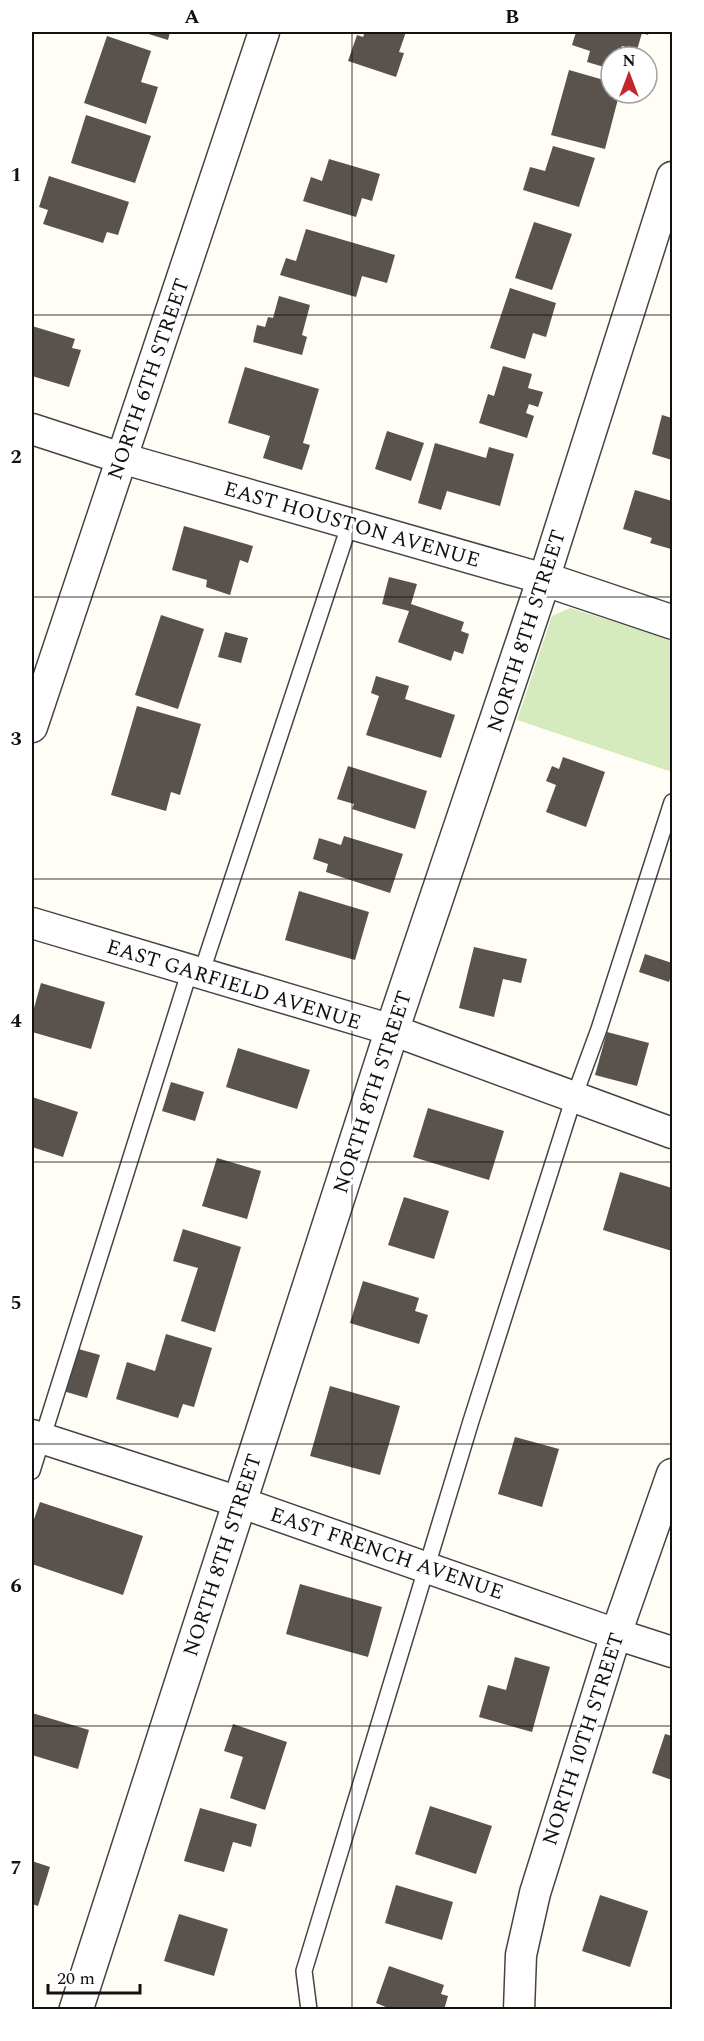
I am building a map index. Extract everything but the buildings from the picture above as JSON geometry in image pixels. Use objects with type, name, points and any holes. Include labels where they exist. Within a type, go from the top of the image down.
[{"type":"street","name":"NORTH 6TH STREET","points":[[32,728],[264,32]]},
{"type":"street","name":"NORTH 8TH STREET","points":[[76,2010],[392,1030],[544,579],[672,177]]},
{"type":"street","name":"EAST HOUSTON AVENUE","points":[[32,429],[121,458],[544,579],[672,621]]},
{"type":"street","name":"EAST GARFIELD AVENUE","points":[[32,923],[392,1030],[672,1133]]},
{"type":"street","name":"EAST FRENCH AVENUE","points":[[36,1436],[239,1502],[672,1652]]},
{"type":"street","name":"NORTH 10TH STREET","points":[[519,2010],[521,1955],[535,1893],[616,1634],[672,1474]]},
{"type":"lane","points":[[32,1471],[36,1436],[350,524]]},
{"type":"lane","points":[[309,2010],[304,1971],[471,1421],[574,1097],[599,1029],[672,802]]},
{"type":"green space","points":[[570,608],[672,640],[672,772],[517,720],[552,616]]}]
